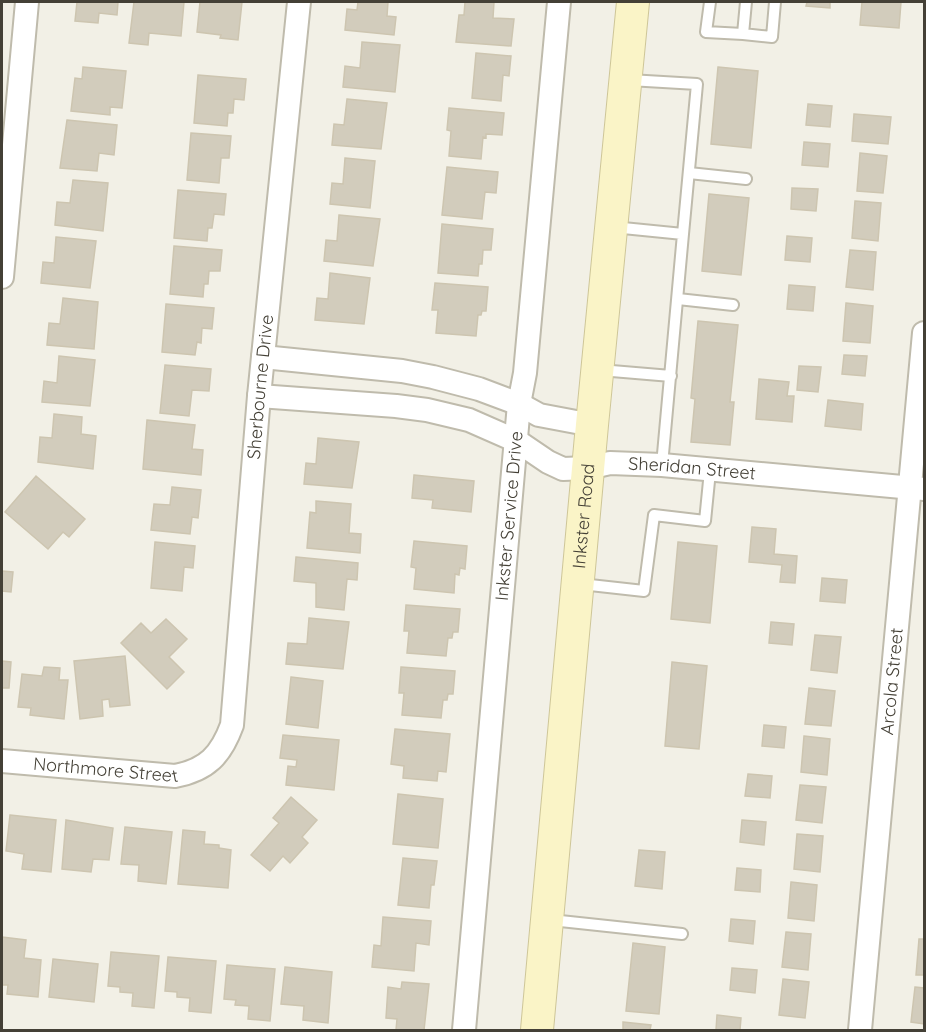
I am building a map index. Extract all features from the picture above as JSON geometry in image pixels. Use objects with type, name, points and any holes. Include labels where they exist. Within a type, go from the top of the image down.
[{"type":"main road","name":"Inkster Road","points":[[537,1030],[633,2]]},
{"type":"street","points":[[2,277],[27,2]]},
{"type":"street","name":"Sherbourne Drive","points":[[205,765],[225,744],[232,725],[259,396],[299,2]]},
{"type":"street","name":"Inkster Service Drive","points":[[464,1030],[519,404],[525,373],[559,2]]},
{"type":"street","name":"Arcola Street","points":[[860,1030],[918,489],[924,333]]},
{"type":"street","points":[[263,357],[402,371],[479,388],[519,404],[539,415],[592,425]]},
{"type":"street","name":"Sheridan Street","points":[[259,396],[427,410],[468,420],[517,441],[548,462],[564,469],[588,468],[610,463],[662,465],[918,489]]},
{"type":"street","name":"Northmore Street","points":[[2,761],[163,777],[187,774],[205,765]]},
{"type":"lane","points":[[710,2],[706,32],[772,37],[775,2]]},
{"type":"lane","points":[[742,34],[746,2]]},
{"type":"lane","points":[[626,80],[697,84],[662,465]]},
{"type":"lane","points":[[689,173],[746,178]]},
{"type":"lane","points":[[611,227],[683,234]]},
{"type":"lane","points":[[678,299],[733,305]]},
{"type":"lane","points":[[598,370],[671,376]]},
{"type":"lane","points":[[578,584],[644,591],[654,515],[705,520],[710,471]]},
{"type":"lane","points":[[548,920],[682,934]]},
{"type":"building","points":[[77,2],[118,2],[117,15],[99,13],[98,23],[75,21]]},
{"type":"building","points":[[134,2],[184,2],[181,36],[149,33],[148,45],[129,43]]},
{"type":"building","points":[[200,2],[242,2],[238,40],[197,32]]},
{"type":"building","points":[[358,2],[388,2],[387,16],[396,17],[394,35],[345,30],[347,9],[357,10]]},
{"type":"building","points":[[465,2],[494,2],[493,18],[514,19],[511,46],[456,42],[459,15],[464,15]]},
{"type":"building","points":[[807,2],[830,2],[830,8],[806,6]]},
{"type":"building","points":[[862,2],[901,2],[899,28],[860,25]]},
{"type":"building","points":[[362,42],[400,45],[395,92],[343,87],[345,66],[360,68]]},
{"type":"building","points":[[476,53],[511,56],[509,76],[503,75],[501,101],[472,98]]},
{"type":"building","points":[[83,67],[126,71],[122,108],[110,107],[110,115],[71,111],[75,78],[82,79]]},
{"type":"building","points":[[718,67],[758,71],[751,148],[711,144]]},
{"type":"building","points":[[198,75],[246,79],[244,100],[234,99],[233,113],[228,113],[227,126],[194,123]]},
{"type":"building","points":[[347,99],[387,103],[381,149],[332,145],[334,124],[344,125]]},
{"type":"building","points":[[808,104],[832,106],[830,127],[806,125]]},
{"type":"building","points":[[449,108],[504,113],[502,135],[486,134],[486,138],[483,137],[481,159],[449,156],[451,131],[447,130]]},
{"type":"building","points":[[854,114],[891,117],[888,144],[852,141]]},
{"type":"building","points":[[67,120],[117,125],[114,155],[99,153],[97,171],[60,168]]},
{"type":"building","points":[[191,133],[231,136],[229,158],[221,158],[219,183],[187,180]]},
{"type":"building","points":[[804,142],[830,144],[828,167],[802,165]]},
{"type":"building","points":[[860,153],[887,156],[883,193],[857,191]]},
{"type":"building","points":[[345,158],[375,161],[370,208],[330,204],[332,183],[343,184]]},
{"type":"building","points":[[447,167],[498,172],[496,193],[485,192],[482,219],[442,215]]},
{"type":"building","points":[[73,180],[108,183],[103,231],[55,225],[57,202],[70,203]]},
{"type":"building","points":[[792,188],[818,189],[816,211],[791,209]]},
{"type":"building","points":[[178,190],[226,194],[224,215],[214,214],[212,228],[208,228],[207,241],[174,238]]},
{"type":"building","points":[[709,194],[749,198],[741,275],[702,271]]},
{"type":"building","points":[[855,201],[881,203],[878,241],[852,238]]},
{"type":"building","points":[[339,215],[380,219],[373,266],[324,261],[326,240],[337,241]]},
{"type":"building","points":[[442,224],[493,229],[491,250],[483,250],[478,276],[438,273]]},
{"type":"building","points":[[787,236],[812,238],[810,262],[785,260]]},
{"type":"building","points":[[56,237],[96,241],[90,288],[41,283],[43,262],[54,263]]},
{"type":"building","points":[[174,246],[222,250],[220,271],[209,271],[208,284],[204,284],[203,297],[170,294]]},
{"type":"building","points":[[850,250],[876,252],[873,290],[846,287]]},
{"type":"building","points":[[330,273],[370,278],[364,324],[315,320],[317,298],[328,299]]},
{"type":"building","points":[[435,283],[488,287],[486,311],[478,315],[476,336],[436,333],[438,310],[432,310]]},
{"type":"building","points":[[789,285],[815,287],[813,311],[787,309]]},
{"type":"building","points":[[63,298],[98,302],[94,349],[47,345],[49,323],[60,324]]},
{"type":"building","points":[[846,303],[873,306],[870,343],[843,341]]},
{"type":"building","points":[[166,304],[214,308],[212,329],[202,328],[201,343],[197,342],[195,355],[162,352]]},
{"type":"building","points":[[698,321],[738,325],[730,402],[734,402],[730,445],[691,442],[695,399],[691,398]]},
{"type":"building","points":[[844,355],[867,356],[865,376],[842,374]]},
{"type":"building","points":[[59,356],[95,360],[90,406],[42,402],[44,381],[57,383]]},
{"type":"building","points":[[165,365],[211,369],[209,391],[192,390],[189,416],[160,413]]},
{"type":"building","points":[[799,366],[821,367],[818,392],[797,390]]},
{"type":"building","points":[[759,379],[789,382],[787,396],[794,396],[792,422],[756,419]]},
{"type":"building","points":[[828,400],[863,404],[861,430],[825,426]]},
{"type":"building","points":[[54,414],[82,417],[81,434],[96,436],[93,469],[38,462],[40,437],[52,438]]},
{"type":"building","points":[[147,420],[195,425],[192,449],[203,450],[201,475],[143,469]]},
{"type":"building","points":[[318,438],[359,442],[352,488],[304,484],[306,463],[316,464]]},
{"type":"building","points":[[414,475],[474,481],[471,512],[432,508],[433,500],[412,498]]},
{"type":"building","points":[[36,476],[85,519],[69,537],[63,532],[48,549],[5,512]]},
{"type":"building","points":[[172,487],[201,490],[198,518],[192,517],[190,534],[151,530],[154,504],[170,505]]},
{"type":"building","points":[[316,501],[351,504],[349,533],[361,534],[360,553],[307,548],[310,512],[316,513]]},
{"type":"building","points":[[752,527],[776,529],[774,554],[797,556],[795,583],[780,582],[782,565],[749,562]]},
{"type":"building","points":[[414,541],[467,546],[465,569],[460,568],[459,575],[455,574],[454,593],[414,589],[416,568],[411,567]]},
{"type":"building","points":[[155,542],[195,546],[193,568],[184,567],[182,591],[151,588]]},
{"type":"building","points":[[678,542],[717,546],[710,623],[671,619]]},
{"type":"building","points":[[296,557],[358,563],[357,580],[347,579],[344,610],[316,607],[316,583],[294,581]]},
{"type":"building","points":[[2,571],[13,572],[11,592],[2,591]]},
{"type":"building","points":[[822,578],[847,580],[845,603],[820,601]]},
{"type":"building","points":[[406,605],[460,609],[458,632],[453,632],[452,638],[448,638],[446,656],[407,653],[409,631],[404,631]]},
{"type":"building","points":[[309,618],[349,622],[343,669],[286,664],[288,643],[307,644]]},
{"type":"building","points":[[166,619],[187,639],[169,657],[184,672],[167,689],[121,643],[141,623],[151,633]]},
{"type":"building","points":[[771,622],[794,624],[792,645],[769,643]]},
{"type":"building","points":[[815,635],[841,637],[837,673],[811,670]]},
{"type":"building","points":[[125,656],[130,705],[110,707],[109,699],[102,700],[103,716],[80,719],[74,661]]},
{"type":"building","points":[[2,661],[11,662],[9,688],[2,688]]},
{"type":"building","points":[[672,662],[707,666],[699,749],[665,746]]},
{"type":"building","points":[[44,667],[60,668],[59,680],[68,680],[64,719],[30,715],[31,708],[18,707],[22,674],[42,676]]},
{"type":"building","points":[[401,667],[455,671],[453,694],[448,694],[447,700],[443,700],[441,718],[402,715],[404,693],[399,693]]},
{"type":"building","points":[[291,677],[323,681],[318,728],[286,724]]},
{"type":"building","points":[[809,688],[835,691],[831,726],[805,724]]},
{"type":"building","points":[[764,725],[786,727],[784,748],[762,746]]},
{"type":"building","points":[[395,729],[450,734],[446,772],[438,771],[437,781],[403,778],[404,766],[391,764]]},
{"type":"building","points":[[283,735],[339,740],[334,790],[286,785],[288,766],[296,767],[297,760],[280,758]]},
{"type":"building","points":[[804,736],[830,739],[827,775],[801,772]]},
{"type":"building","points":[[748,774],[772,776],[770,798],[745,796]]},
{"type":"building","points":[[800,785],[826,787],[822,823],[796,820]]},
{"type":"building","points":[[398,794],[443,799],[438,848],[393,844]]},
{"type":"building","points":[[291,797],[317,820],[302,837],[308,843],[290,863],[283,856],[270,871],[251,855],[279,823],[273,818]]},
{"type":"building","points":[[10,815],[56,820],[51,872],[22,869],[24,854],[6,851]]},
{"type":"building","points":[[66,820],[113,828],[109,860],[93,859],[91,872],[62,869]]},
{"type":"building","points":[[742,820],[766,822],[764,845],[740,842]]},
{"type":"building","points":[[125,827],[172,832],[166,884],[138,881],[139,865],[121,864]]},
{"type":"building","points":[[183,830],[205,832],[204,844],[219,845],[219,848],[231,850],[228,888],[178,884]]},
{"type":"building","points":[[797,834],[823,836],[820,872],[794,869]]},
{"type":"building","points":[[639,850],[665,852],[662,889],[635,886]]},
{"type":"building","points":[[403,858],[437,861],[434,885],[431,885],[429,908],[398,905]]},
{"type":"building","points":[[737,868],[761,870],[760,892],[735,890]]},
{"type":"building","points":[[791,882],[817,885],[814,921],[788,918]]},
{"type":"building","points":[[383,917],[431,921],[429,945],[416,943],[414,971],[372,967],[374,945],[381,946]]},
{"type":"building","points":[[731,919],[755,921],[753,944],[729,941]]},
{"type":"building","points":[[786,932],[811,934],[808,970],[782,967]]},
{"type":"building","points":[[2,937],[26,940],[24,958],[41,960],[38,997],[7,994],[8,985],[2,985]]},
{"type":"building","points":[[919,939],[924,939],[924,975],[916,975]]},
{"type":"building","points":[[633,943],[665,947],[659,1014],[626,1011]]},
{"type":"building","points":[[111,952],[159,956],[154,1008],[132,1006],[133,993],[120,992],[120,987],[108,986]]},
{"type":"building","points":[[168,957],[216,961],[211,1013],[189,1011],[190,998],[177,997],[177,992],[165,991]]},
{"type":"building","points":[[53,959],[98,964],[94,1002],[49,997]]},
{"type":"building","points":[[227,965],[275,969],[270,1021],[248,1019],[249,1006],[235,1005],[236,1000],[224,999]]},
{"type":"building","points":[[285,967],[332,972],[328,1023],[303,1020],[304,1006],[281,1004]]},
{"type":"building","points":[[732,968],[757,970],[755,993],[730,990]]},
{"type":"building","points":[[783,979],[809,982],[805,1018],[779,1015]]},
{"type":"building","points":[[402,982],[429,984],[424,1030],[396,1030],[397,1019],[386,1018],[388,987],[401,989]]},
{"type":"building","points":[[915,987],[924,988],[924,1024],[911,1022]]},
{"type":"building","points":[[717,1015],[741,1018],[740,1030],[716,1030]]},
{"type":"building","points":[[623,1022],[651,1025],[650,1030],[623,1030]]}]
